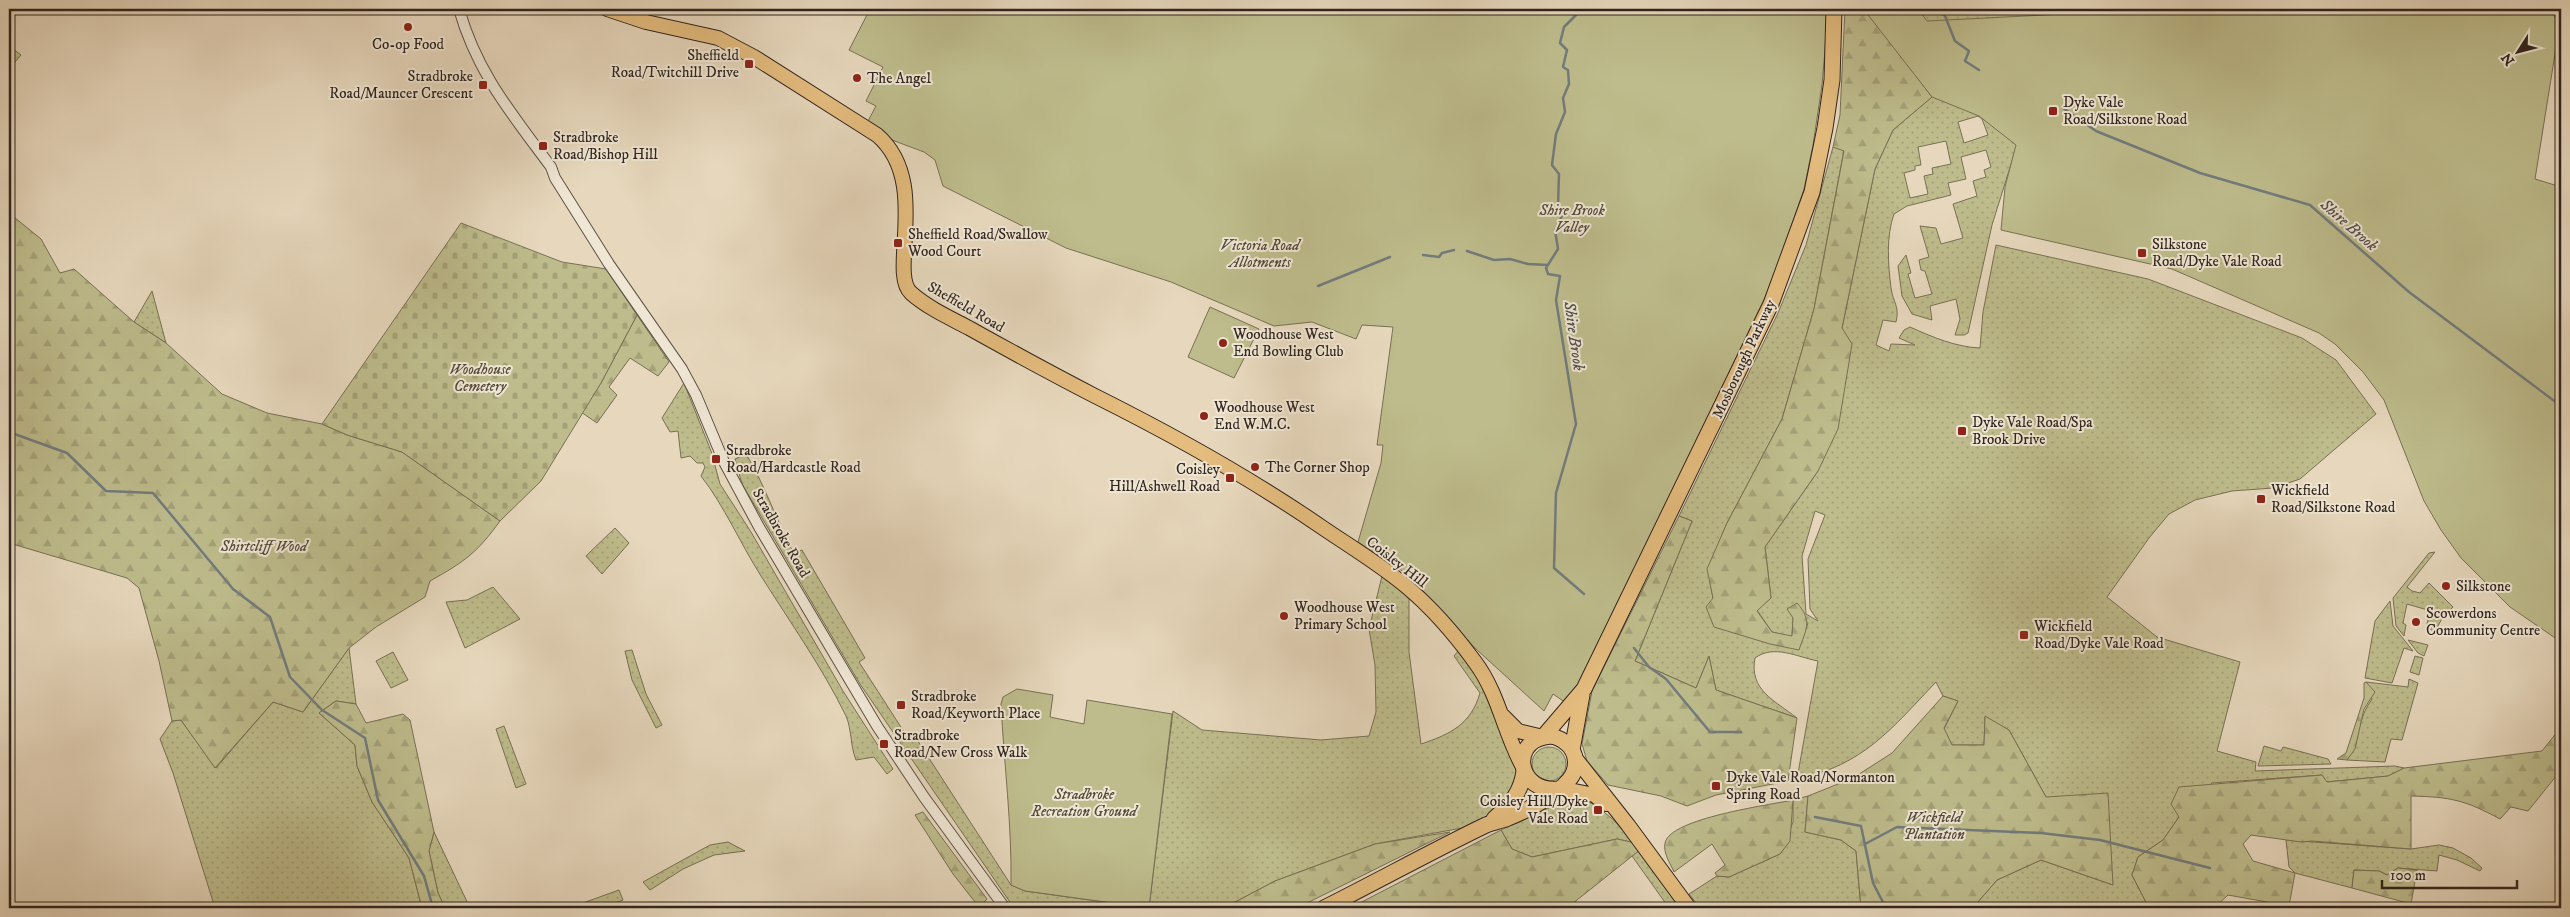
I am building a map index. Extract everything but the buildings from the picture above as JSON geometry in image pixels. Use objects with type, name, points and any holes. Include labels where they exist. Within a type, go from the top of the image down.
[{"type":"highway","name":"Mosborough Parkway","points":[[1544,737],[1584,689],[1771,304],[1812,192],[1826,128],[1832,80],[1834,9]]},
{"type":"highway","name":"Mosborough Parkway","points":[[1574,754],[1584,689]]},
{"type":"highway","points":[[1324,908],[1489,824],[1521,812],[1559,788],[1572,775],[1574,754],[1558,738],[1544,737],[1529,746],[1523,758],[1522,782],[1512,804],[1489,824]]},
{"type":"highway","points":[[1523,769],[1536,786],[1548,790],[1559,788]]},
{"type":"main road","name":"Sheffield Road","points":[[607,9],[646,22],[718,38],[754,57],[877,135],[886,142],[895,158],[904,182],[907,216],[903,278],[908,290],[913,295],[1028,362],[1146,422],[1234,472]]},
{"type":"main road","name":"Coisley Hill","points":[[1234,472],[1309,519],[1408,587],[1476,663],[1487,681],[1502,715],[1510,743],[1523,769]]},
{"type":"main road","name":"Coisley Hill","points":[[1502,715],[1518,731],[1544,737]]},
{"type":"main road","points":[[1574,754],[1689,908]]},
{"type":"main road","points":[[1559,788],[1594,795],[1613,808]]},
{"type":"street","name":"Stradbroke Road","points":[[459,9],[468,39],[488,80],[551,167],[555,178],[605,258],[682,369],[740,492],[848,679],[924,797],[1005,908]]},
{"type":"green space","name":"Shire Brook Valley","points":[[870,9],[1826,9],[1826,38],[1822,85],[1813,145],[1804,189],[1772,283],[1569,705],[1553,694],[1544,711],[1476,649],[1407,574],[1358,542],[1381,463],[1383,445],[1377,445],[1393,327],[1362,325],[1356,339],[1312,322],[1274,326],[1171,282],[1066,248],[943,186],[935,160],[924,152],[892,140],[868,121],[876,106],[866,101],[883,67],[849,50]]},
{"type":"green space","points":[[1843,9],[1918,9],[1927,21],[2103,12],[2105,9],[2552,9],[2559,29],[2535,179],[2561,187],[2561,642],[2510,607],[2461,558],[2441,530],[2424,501],[2384,400],[2363,372],[2335,344],[2319,333],[2172,269],[2001,230],[2005,187],[2016,145],[1979,116],[1932,97],[1865,11]]},
{"type":"green space","points":[[1845,9],[1865,9],[1932,97],[1893,130],[1875,169],[1842,328],[1852,344],[1838,429],[1818,471],[1765,547],[1771,598],[1757,611],[1772,632],[1792,636],[1793,618],[1787,609],[1797,603],[1807,620],[1806,631],[1799,650],[1770,644],[1714,627],[1706,607],[1713,598],[1707,569],[1727,523],[1782,419],[1814,309],[1844,151],[1833,147],[1840,115]]},
{"type":"green space","points":[[1865,9],[1970,9],[1970,14],[2089,9],[2017,145],[1992,225],[1968,333],[1955,335],[1960,319],[1956,299],[1930,306],[1932,320],[1912,314],[1902,296],[1898,266],[1906,255],[1911,273],[1908,274],[1915,298],[1932,294],[1925,271],[1921,270],[1919,260],[1929,257],[1920,226],[1936,228],[1941,244],[1963,238],[1953,204],[1977,196],[1973,181],[1986,177],[1984,170],[1991,167],[1986,150],[1961,157],[1966,179],[1948,183],[1951,195],[1907,206],[1894,214],[1890,231],[1889,260],[1891,288],[1897,308],[1897,317],[1896,322],[1883,320],[1876,345],[1889,351],[1891,344],[1915,345],[1899,338],[1904,330],[1910,327],[1953,344],[1980,348],[1983,312],[1996,245],[2148,279],[2302,338],[2336,360],[2376,414],[2300,479],[2273,488],[2232,491],[2195,500],[2169,514],[2149,538],[2107,597],[2157,637],[2240,662],[2217,751],[2256,762],[2255,771],[2395,766],[2404,768],[2389,776],[2326,782],[2322,775],[2212,783],[2179,817],[2163,840],[2138,857],[2132,875],[2149,908],[1979,908],[1977,903],[1997,880],[2041,860],[2113,885],[2046,797],[2009,730],[1985,717],[1984,745],[1952,745],[1944,729],[1958,701],[1943,696],[1936,682],[1890,730],[1859,755],[1841,765],[1797,779],[1818,661],[1778,652],[1762,654],[1755,658],[1754,669],[1760,686],[1772,700],[1797,718],[1716,690],[1709,657],[1696,688],[1635,661],[1692,521],[1679,516],[1778,313],[1806,245],[1833,147],[1844,150],[1814,309],[1782,419],[1727,523],[1708,569],[1713,598],[1799,649],[1808,623],[1793,618],[1792,637],[1772,632],[1757,610],[1771,598],[1765,547],[1818,471],[1842,328],[1875,169],[1893,130],[1932,97]],"holes":[[[1978,116],[1982,119],[1988,135],[1964,143],[1958,122]],[[1946,141],[1951,164],[1932,168],[1933,174],[1924,176],[1928,194],[1910,198],[1904,173],[1915,170],[1915,166],[1921,165],[1918,147]],[[1815,511],[1825,515],[1808,559],[1810,609],[1818,621],[1806,614],[1802,556]]]},
{"type":"green space","points":[[9,46],[21,55],[10,68],[9,68]]},
{"type":"green space","name":"Shirtcliff Wood","points":[[9,213],[41,239],[60,273],[74,269],[134,322],[166,343],[222,394],[267,413],[322,424],[347,435],[402,452],[500,521],[469,556],[430,581],[425,597],[376,627],[349,648],[303,712],[273,702],[215,768],[181,720],[172,721],[159,661],[139,588],[127,578],[9,543]]},
{"type":"green space","name":"Woodhouse Cemetery","points":[[461,223],[562,262],[606,269],[637,315],[601,383],[541,481],[500,521],[402,452],[347,435],[322,424]]},
{"type":"green space","points":[[152,291],[166,343],[134,322]]},
{"type":"green space","name":"Woodhouse West End Bowling Club","points":[[1210,307],[1259,329],[1234,378],[1188,357]]},
{"type":"green space","points":[[637,315],[669,362],[658,376],[630,358],[609,387],[617,395],[597,423],[581,412],[601,383]]},
{"type":"green space","points":[[684,383],[711,451],[720,484],[751,532],[843,691],[893,769],[887,774],[874,757],[856,760],[848,721],[837,698],[753,564],[718,500],[701,476],[705,467],[703,463],[697,463],[690,456],[681,458],[678,431],[670,432],[662,418]]},
{"type":"green space","points":[[746,454],[791,548],[795,552],[802,550],[865,658],[859,662],[908,738],[914,735],[1011,885],[1025,891],[1147,908],[1014,908],[860,684],[742,484],[735,459]]},
{"type":"green space","points":[[1679,516],[1692,521],[1635,661],[1696,688],[1709,656],[1716,690],[1797,718],[1788,781],[1716,795],[1687,806],[1661,796],[1608,785],[1587,761],[1582,744],[1592,691]]},
{"type":"green space","points":[[615,528],[629,543],[602,574],[586,556]]},
{"type":"green space","points":[[2435,552],[2407,587],[2412,591],[2420,593],[2429,583],[2453,607],[2445,615],[2407,604],[2403,623],[2406,625],[2404,636],[2396,626],[2393,598],[2429,553]]},
{"type":"green space","points":[[1383,572],[1409,598],[1409,652],[1421,744],[1450,732],[1465,720],[1476,704],[1480,693],[1454,656],[1459,650],[1483,677],[1517,766],[1519,781],[1492,814],[1462,828],[1375,844],[1275,881],[1224,908],[1149,908],[1173,711],[1202,730],[1321,740],[1369,736],[1376,712],[1375,665],[1369,629]]},
{"type":"green space","points":[[493,587],[520,619],[465,648],[446,602],[467,600]]},
{"type":"green space","points":[[2390,601],[2393,626],[2413,651],[2404,648],[2392,683],[2365,678],[2375,621]]},
{"type":"green space","points":[[2433,613],[2443,617],[2435,631],[2426,628],[2429,616]]},
{"type":"green space","points":[[2408,640],[2428,645],[2424,656],[2418,653]]},
{"type":"green space","points":[[349,648],[356,704],[336,701],[319,713],[355,745],[357,766],[372,802],[409,858],[422,908],[215,908],[173,773],[160,739],[172,721],[181,720],[216,768],[273,702],[303,712]]},
{"type":"green space","points":[[632,650],[646,694],[662,725],[656,728],[632,680],[625,651]]},
{"type":"green space","points":[[393,652],[408,680],[391,688],[376,661]]},
{"type":"green space","points":[[2415,656],[2423,658],[2419,675],[2410,672]]},
{"type":"green space","points":[[2409,679],[2418,683],[2402,740],[2391,739],[2385,762],[2347,760],[2364,713],[2372,699],[2366,682],[2408,687]]},
{"type":"green space","points":[[2366,682],[2375,692],[2364,709],[2355,749],[2347,760],[2337,759],[2346,753],[2364,698],[2364,683]]},
{"type":"green space","name":"Stradbroke Recreation Ground","points":[[1017,689],[1053,695],[1050,717],[1084,724],[1087,700],[1172,714],[1149,908],[1025,891],[1011,885],[1009,817],[1001,704],[1003,697]]},
{"type":"green space","name":"Wickfield Plantation","points":[[1943,696],[1958,701],[1944,728],[1952,745],[1984,745],[1985,716],[2009,730],[2046,797],[2108,793],[2113,885],[2041,860],[1997,880],[1977,903],[1979,908],[1861,908],[1856,851],[1841,840],[1805,832],[1808,796],[1853,778],[1892,753]]},
{"type":"green space","points":[[336,701],[356,704],[366,723],[403,714],[410,720],[434,832],[429,851],[438,893],[445,908],[422,908],[409,858],[372,802],[357,766],[355,745],[319,713]]},
{"type":"green space","points":[[504,726],[526,784],[516,788],[496,729]]},
{"type":"green space","points":[[2561,727],[2561,770],[2528,811],[2511,807],[2500,819],[2457,801],[2437,797],[2411,796],[2411,849],[2312,841],[2301,842],[2251,835],[2243,844],[2253,861],[2295,873],[2289,906],[2228,895],[2214,908],[2149,908],[2132,875],[2138,857],[2163,840],[2179,817],[2171,804],[2179,787],[2322,775],[2327,782],[2388,776],[2404,768],[2542,751]]},
{"type":"green space","points":[[2264,746],[2281,751],[2283,747],[2328,759],[2331,764],[2258,766]]},
{"type":"green space","points":[[1549,747],[1556,748],[1561,752],[1565,757],[1565,771],[1561,776],[1556,780],[1549,781],[1542,780],[1537,776],[1533,771],[1532,764],[1533,757],[1537,752],[1542,748]]},
{"type":"green space","points":[[1808,796],[1805,832],[1841,840],[1856,851],[1861,908],[1700,908],[1689,894],[1717,876],[1729,877],[1780,854],[1793,822],[1793,800]]},
{"type":"green space","points":[[1581,797],[1597,807],[1626,832],[1639,846],[1651,861],[1685,908],[1669,908],[1632,856],[1641,849],[1631,842],[1617,839],[1532,857],[1512,849],[1501,830],[1570,798]]},
{"type":"green space","points":[[1793,800],[1790,841],[1780,854],[1729,877],[1717,876],[1715,873],[1725,865],[1712,844],[1674,872],[1667,858],[1665,843],[1671,834],[1684,826],[1722,814]]},
{"type":"green space","points":[[923,812],[987,899],[979,907],[953,874],[915,815]]},
{"type":"green space","points":[[1501,830],[1512,849],[1532,857],[1617,839],[1631,842],[1641,849],[1567,908],[1350,908]]},
{"type":"green space","points":[[434,832],[470,908],[445,908],[438,893],[429,851]]},
{"type":"green space","points":[[1450,832],[1297,908],[1224,908],[1275,881],[1375,844]]},
{"type":"green space","points":[[2286,840],[2411,849],[2439,845],[2453,848],[2471,858],[2482,868],[2480,871],[2457,860],[2439,855],[2437,871],[2398,868],[2387,875],[2379,871],[2354,870],[2352,888],[2295,873],[2289,867]]},
{"type":"green space","points":[[728,842],[745,851],[714,855],[683,869],[650,890],[643,882],[710,845]]},
{"type":"green space","points":[[2398,868],[2417,870],[2411,904],[2352,888],[2354,870],[2379,871],[2387,875]]},
{"type":"green space","points":[[619,890],[623,900],[603,908],[569,908]]},
{"type":"waterway","name":"Shire Brook","points":[[1579,9],[1580,11],[1564,27],[1560,43],[1567,50],[1563,67],[1568,70],[1569,84],[1563,98],[1565,112],[1556,134],[1552,165],[1559,174],[1558,206],[1564,212],[1555,230],[1558,249],[1546,268],[1548,274],[1560,276],[1556,300],[1576,424],[1556,493],[1554,568],[1584,594]]},
{"type":"waterway","points":[[1933,9],[1945,16],[1955,41],[1969,51],[1965,61],[1979,70]]},
{"type":"waterway","name":"Shire Brook","points":[[2063,108],[2096,131],[2200,173],[2310,205],[2409,292],[2561,406]]},
{"type":"waterway","points":[[1423,255],[1439,257],[1442,253],[1454,250]]},
{"type":"waterway","points":[[1467,251],[1494,260],[1510,259],[1528,264],[1548,265]]},
{"type":"waterway","points":[[1318,286],[1390,257]]},
{"type":"waterway","points":[[9,432],[67,453],[106,491],[153,493],[233,589],[270,617],[290,677],[322,710],[365,738],[378,800],[424,876],[433,908]]},
{"type":"waterway","name":"Shire Brook","points":[[1634,648],[1649,667],[1666,679],[1710,732],[1741,732]]},
{"type":"waterway","name":"Shire Brook","points":[[1815,817],[1861,826],[1873,883],[1886,908]]},
{"type":"waterway","points":[[1865,844],[1897,827],[2041,833],[2100,840],[2210,868]]},
{"type":"place","name":"Co-op Food","points":[[408,27]]},
{"type":"place","name":"Sheffield Road/Twitchill Drive","points":[[749,64]]},
{"type":"place","name":"The Angel","points":[[857,78]]},
{"type":"place","name":"Stradbroke Road/Mauncer Crescent","points":[[483,85]]},
{"type":"place","name":"Dyke Vale Road/Silkstone Road","points":[[2053,111]]},
{"type":"place","name":"Stradbroke Road/Bishop Hill","points":[[543,146]]},
{"type":"place","name":"Sheffield Road/Swallow Wood Court","points":[[898,243]]},
{"type":"place","name":"Silkstone Road/Dyke Vale Road","points":[[2142,253]]},
{"type":"place","name":"Woodhouse West End Bowling Club","points":[[1223,343]]},
{"type":"place","name":"Woodhouse West End W.M.C.","points":[[1204,416]]},
{"type":"place","name":"Dyke Vale Road/Spa Brook Drive","points":[[1962,431]]},
{"type":"place","name":"Stradbroke Road/Hardcastle Road","points":[[716,459]]},
{"type":"place","name":"The Corner Shop","points":[[1255,467]]},
{"type":"place","name":"Coisley Hill/Ashwell Road","points":[[1230,478]]},
{"type":"place","name":"Wickfield Road/Silkstone Road","points":[[2261,499]]},
{"type":"place","name":"Silkstone","points":[[2446,586]]},
{"type":"place","name":"Woodhouse West Primary School","points":[[1284,616]]},
{"type":"place","name":"Scowerdons Community Centre","points":[[2416,622]]},
{"type":"place","name":"Wickfield Road/Dyke Vale Road","points":[[2024,635]]},
{"type":"place","name":"Stradbroke Road/Keyworth Place","points":[[901,705]]},
{"type":"place","name":"Stradbroke Road/New Cross Walk","points":[[884,744]]},
{"type":"place","name":"Dyke Vale Road/Normanton Spring Road","points":[[1716,786]]},
{"type":"place","name":"Coisley Hill/Dyke Vale Road","points":[[1598,810]]},
{"type":"park label","name":"Victoria Road Allotments","points":[[1260,254]]}]
